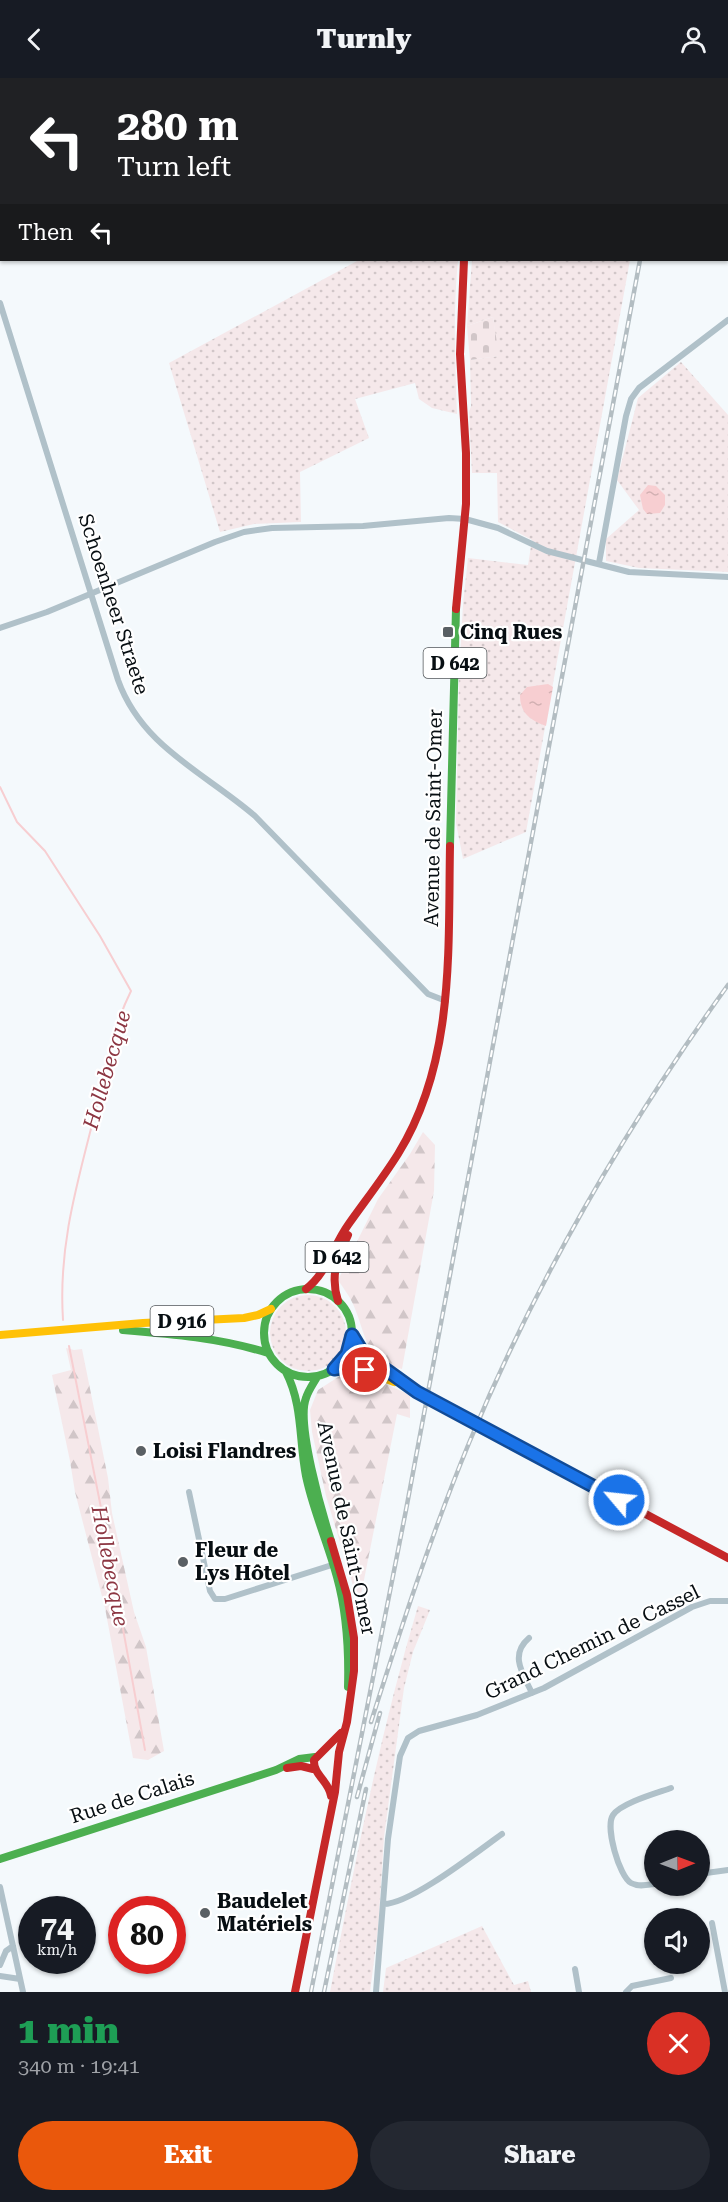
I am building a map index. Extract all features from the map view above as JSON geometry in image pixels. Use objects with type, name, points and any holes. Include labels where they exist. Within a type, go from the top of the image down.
[{"type":"main road","name":"Avenue de Saint-Omer","points":[[306,1289],[318,1280],[342,1234],[399,1153],[420,1110],[437,1059],[446,1001],[456,614],[465,519],[466,463],[460,341],[464,261]]},
{"type":"main road","name":"Avenue de Saint-Omer","points":[[339,1303],[332,1284],[333,1270],[358,1214]]},
{"type":"main road","points":[[417,1392],[363,1353],[352,1335],[348,1316],[339,1303],[326,1293],[306,1289],[286,1295],[271,1309],[265,1320],[263,1333],[268,1353],[286,1372],[301,1377],[317,1377],[334,1369],[358,1368],[417,1392],[728,1558]]},
{"type":"main road","name":"D 916","points":[[0,1335],[153,1322],[244,1318],[271,1309]]},
{"type":"main road","name":"D 916","points":[[91,1329],[176,1334],[245,1346],[268,1353]]},
{"type":"main road","points":[[334,1369],[347,1354],[352,1335]]},
{"type":"main road","name":"Avenue de Saint-Omer","points":[[286,1372],[295,1391],[301,1448],[310,1492],[351,1613],[355,1658],[352,1696],[295,1992]]},
{"type":"main road","name":"Avenue de Saint-Omer","points":[[317,1377],[305,1399],[305,1427],[316,1490],[335,1564],[345,1620],[348,1679],[342,1731],[333,1745],[319,1754]]},
{"type":"main road","points":[[322,1777],[331,1776],[337,1766],[332,1753],[319,1754],[314,1769],[330,1788],[332,1802]]},
{"type":"main road","name":"Rue de Calais","points":[[0,1859],[319,1754]]},
{"type":"main road","name":"Rue de Calais","points":[[276,1770],[299,1766],[314,1769]]},
{"type":"street","name":"Schoenheer Straete","points":[[0,303],[122,689],[136,718],[148,732],[255,816],[424,989],[434,998],[446,1001]]},
{"type":"street","points":[[599,563],[624,426],[633,395],[646,382],[728,320]]},
{"type":"street","points":[[0,628],[40,615],[207,544],[251,531],[280,527],[363,526],[448,518],[465,519],[498,528],[547,551],[629,572],[728,577]]},
{"type":"street","points":[[189,1492],[210,1591],[215,1599],[225,1599],[335,1564]]},
{"type":"street","name":"Grand Chemin de Cassel","points":[[376,1992],[389,1832],[400,1756],[405,1743],[411,1736],[419,1731],[470,1718],[532,1693],[692,1607],[710,1601],[728,1601]]},
{"type":"street","points":[[529,1638],[521,1645],[518,1658],[532,1693]]},
{"type":"street","points":[[644,1885],[636,1885],[627,1880],[614,1849],[609,1825],[619,1809],[671,1788]]},
{"type":"street","points":[[383,1904],[395,1902],[435,1881],[502,1834]]},
{"type":"street","points":[[710,1872],[728,1870]]},
{"type":"street","points":[[0,1887],[23,1992]]},
{"type":"street","points":[[712,1923],[725,1992]]},
{"type":"street","points":[[0,1965],[6,1951],[13,1946]]},
{"type":"street","points":[[575,1969],[579,1992]]},
{"type":"street","points":[[0,1976],[20,1979]]},
{"type":"street","points":[[626,1992],[632,1986],[671,1978]]},
{"type":"green space","points":[[357,261],[458,261],[455,317],[457,414],[432,408],[419,399],[415,383],[355,399],[369,438],[300,472],[301,522],[254,524],[220,532],[169,363]]},
{"type":"green space","points":[[472,261],[630,261],[526,832],[463,859],[456,823],[459,678],[468,558],[528,565],[532,540],[498,522],[497,473],[472,473],[469,412],[471,406],[470,360],[498,356],[493,317],[467,326]]},
{"type":"green space","points":[[493,317],[499,356],[470,360],[467,326]]},
{"type":"green space","points":[[681,362],[728,415],[728,572],[639,568],[606,561],[606,539],[639,510],[617,480],[638,398]]},
{"type":"green space","points":[[423,1132],[435,1145],[434,1191],[402,1369],[380,1360],[373,1353],[351,1301],[338,1280],[378,1199]]},
{"type":"green space","points":[[301,1295],[315,1295],[329,1301],[340,1312],[346,1326],[343,1348],[335,1360],[315,1371],[301,1371],[287,1365],[276,1354],[270,1340],[270,1326],[276,1312],[287,1301]]},
{"type":"green space","points":[[66,1348],[82,1349],[108,1478],[112,1513],[134,1612],[146,1647],[164,1751],[148,1760],[133,1758],[105,1608],[75,1492],[52,1375],[71,1370]]},
{"type":"green space","points":[[346,1372],[361,1373],[410,1395],[410,1418],[397,1414],[361,1595],[355,1592],[326,1496],[312,1432],[310,1410],[318,1390]]},
{"type":"green space","points":[[418,1606],[430,1610],[413,1652],[404,1688],[384,1837],[378,1929],[370,1992],[330,1992],[380,1750]]},
{"type":"green space","points":[[482,1926],[514,1985],[528,1981],[531,1992],[383,1992],[386,1968]]},
{"type":"water","points":[[648,485],[656,486],[665,495],[665,505],[660,513],[647,514],[643,509],[640,495]]},
{"type":"water","points":[[548,684],[553,687],[546,726],[527,715],[522,707],[520,695],[527,687]]},
{"type":"waterway","name":"Hollebecque","points":[[0,787],[17,822],[45,851],[100,936],[131,991],[124,1005],[110,1049],[76,1187],[66,1239],[62,1292],[63,1320]]},
{"type":"waterway","name":"Hollebecque","points":[[69,1346],[145,1750]]},
{"type":"railway","points":[[311,1992],[406,1510],[640,261]]},
{"type":"railway","points":[[371,1722],[442,1512],[469,1443],[523,1323],[618,1150],[728,985]]},
{"type":"railway","points":[[357,1797],[380,1713]]},
{"type":"railway","points":[[324,1992],[366,1789]]},
{"type":"traffic: fast","points":[[450,846],[456,609]]},
{"type":"traffic: fast","points":[[308,1289],[333,1296],[345,1308],[352,1333],[345,1358],[333,1370],[308,1377],[283,1370],[271,1358],[264,1333],[271,1308],[283,1296],[308,1289]]},
{"type":"traffic: fast","points":[[123,1330],[214,1340],[268,1353]]},
{"type":"traffic: fast","points":[[286,1372],[298,1410],[309,1489],[343,1604],[348,1645],[348,1687]]},
{"type":"traffic: fast","points":[[317,1377],[306,1398],[304,1427],[311,1468],[331,1541]]},
{"type":"traffic: fast","points":[[417,1392],[438,1403]]},
{"type":"traffic: fast","points":[[468,1419],[492,1432]]},
{"type":"traffic: fast","points":[[0,1859],[276,1770],[299,1759],[315,1757]]},
{"type":"traffic: slow","points":[[0,1335],[143,1323],[244,1318],[271,1309]]},
{"type":"traffic: slow","points":[[352,1335],[362,1353],[417,1392]]},
{"type":"traffic: slow","points":[[334,1369],[358,1368],[394,1382]]},
{"type":"traffic: jam","points":[[456,609],[466,504],[466,453],[460,354],[464,261]]},
{"type":"traffic: jam","points":[[306,1289],[325,1267],[348,1225],[398,1154],[417,1119],[430,1082],[445,1005],[450,846]]},
{"type":"traffic: jam","points":[[338,1301],[335,1283],[336,1267],[348,1235]]},
{"type":"traffic: jam","points":[[438,1403],[468,1419]]},
{"type":"traffic: jam","points":[[492,1432],[728,1558]]},
{"type":"traffic: jam","points":[[295,1992],[335,1792],[339,1752],[347,1722],[354,1671],[354,1638],[347,1595],[331,1541]]},
{"type":"traffic: jam","points":[[331,1796],[316,1770],[314,1760],[341,1733]]},
{"type":"traffic: jam","points":[[287,1768],[301,1766],[313,1769]]},
{"type":"place","name":"Cinq Rues","points":[[448,632]]},
{"type":"place","name":"Loisi Flandres","points":[[141,1451]]},
{"type":"place","name":"Fleur de Lys Hôtel","points":[[183,1562]]},
{"type":"place","name":"Baudelet Matériels","points":[[205,1913]]},
{"type":"route","points":[[365,1370],[347,1367],[334,1369],[347,1354],[352,1335],[363,1353],[417,1392],[619,1500]]}]
